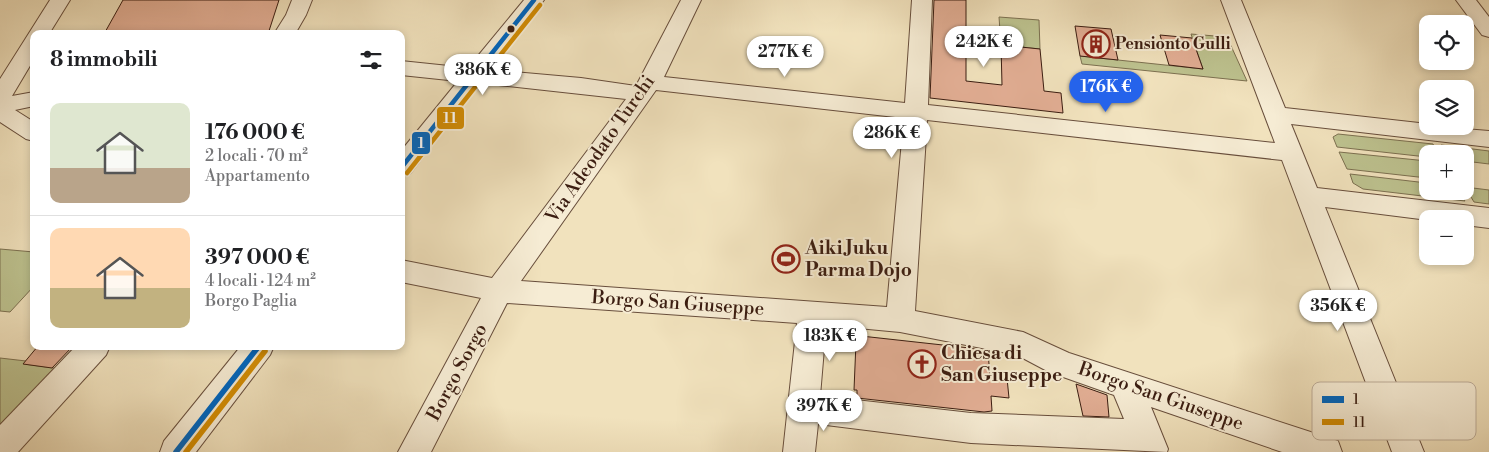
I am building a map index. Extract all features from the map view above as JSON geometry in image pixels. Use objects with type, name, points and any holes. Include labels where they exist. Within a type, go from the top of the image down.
[{"type":"street","points":[[41,30],[60,0]]},
{"type":"street","points":[[287,30],[296,15],[302,0]]},
{"type":"street","points":[[405,163],[534,0]]},
{"type":"street","name":"Via Adeodato Turchi","points":[[499,291],[646,88],[691,0]]},
{"type":"street","points":[[900,320],[916,111],[922,0]]},
{"type":"street","points":[[1231,0],[1381,382]]},
{"type":"street","points":[[1466,0],[1489,31]]},
{"type":"street","points":[[0,96],[30,47]]},
{"type":"street","points":[[405,68],[474,77],[603,88],[646,88],[916,111],[1291,154]]},
{"type":"street","points":[[0,106],[30,100]]},
{"type":"street","points":[[0,111],[30,130]]},
{"type":"street","points":[[1276,115],[1489,139]]},
{"type":"street","points":[[1308,196],[1489,218]]},
{"type":"street","name":"Borgo San Giuseppe","points":[[405,272],[499,291],[813,312],[900,320],[1023,344],[1060,363],[1326,452]]},
{"type":"street","name":"Borgo Sorgo","points":[[414,452],[499,291]]},
{"type":"street","points":[[799,452],[813,312]]},
{"type":"street","points":[[0,448],[91,350]]},
{"type":"street","points":[[176,452],[256,350]]},
{"type":"street","points":[[802,408],[971,428],[1150,444],[1126,385]]},
{"type":"street","points":[[1403,440],[1408,452]]},
{"type":"green space","points":[[999,17],[1039,20],[1040,49],[1001,45]]},
{"type":"green space","points":[[1191,34],[1227,37],[1247,81],[1082,64],[1080,56],[1203,69]]},
{"type":"green space","points":[[1338,134],[1434,145],[1419,145],[1419,156],[1337,147],[1333,137]]},
{"type":"green space","points":[[1474,149],[1489,151],[1489,164],[1474,162]]},
{"type":"green space","points":[[1339,152],[1419,160],[1419,177],[1347,169]]},
{"type":"green space","points":[[1350,174],[1419,182],[1419,196],[1363,189],[1353,183]]},
{"type":"green space","points":[[1474,188],[1489,190],[1489,204],[1474,202]]},
{"type":"green space","points":[[0,249],[30,252],[30,290],[10,312],[0,311]]},
{"type":"green space","points":[[0,358],[26,361],[24,364],[61,369],[0,435]]},
{"type":"building","points":[[123,0],[279,0],[269,30],[106,30]]},
{"type":"building","points":[[934,0],[966,0],[966,81],[1002,85],[1001,45],[1040,49],[1044,91],[1061,93],[1063,113],[930,98]]},
{"type":"building","points":[[1075,26],[1111,29],[1118,60],[1080,56]]},
{"type":"building","points":[[1160,35],[1192,38],[1203,69],[1169,65]]},
{"type":"building","name":"Chiesa di San Giuseppe","points":[[861,336],[970,348],[988,352],[990,376],[1007,378],[1009,398],[991,396],[992,411],[984,412],[857,398],[857,390],[854,390],[856,342],[861,343]]},
{"type":"building","points":[[35,350],[69,350],[52,368],[23,364]]},
{"type":"building","points":[[1076,384],[1107,395],[1109,417],[1083,416]]},
{"type":"transit line","name":"1","points":[[405,163],[534,0]]},
{"type":"transit line","name":"11","points":[[407,173],[540,5]]},
{"type":"transit line","name":"1","points":[[176,452],[256,350]]},
{"type":"transit line","name":"11","points":[[186,452],[265,351]]},
{"type":"place","name":"Pensionto Gulli","points":[[1096,44]]},
{"type":"place","name":"Aiki Juku Parma Dojo","points":[[786,259]]},
{"type":"place","name":"Chiesa di San Giuseppe","points":[[922,364]]}]
